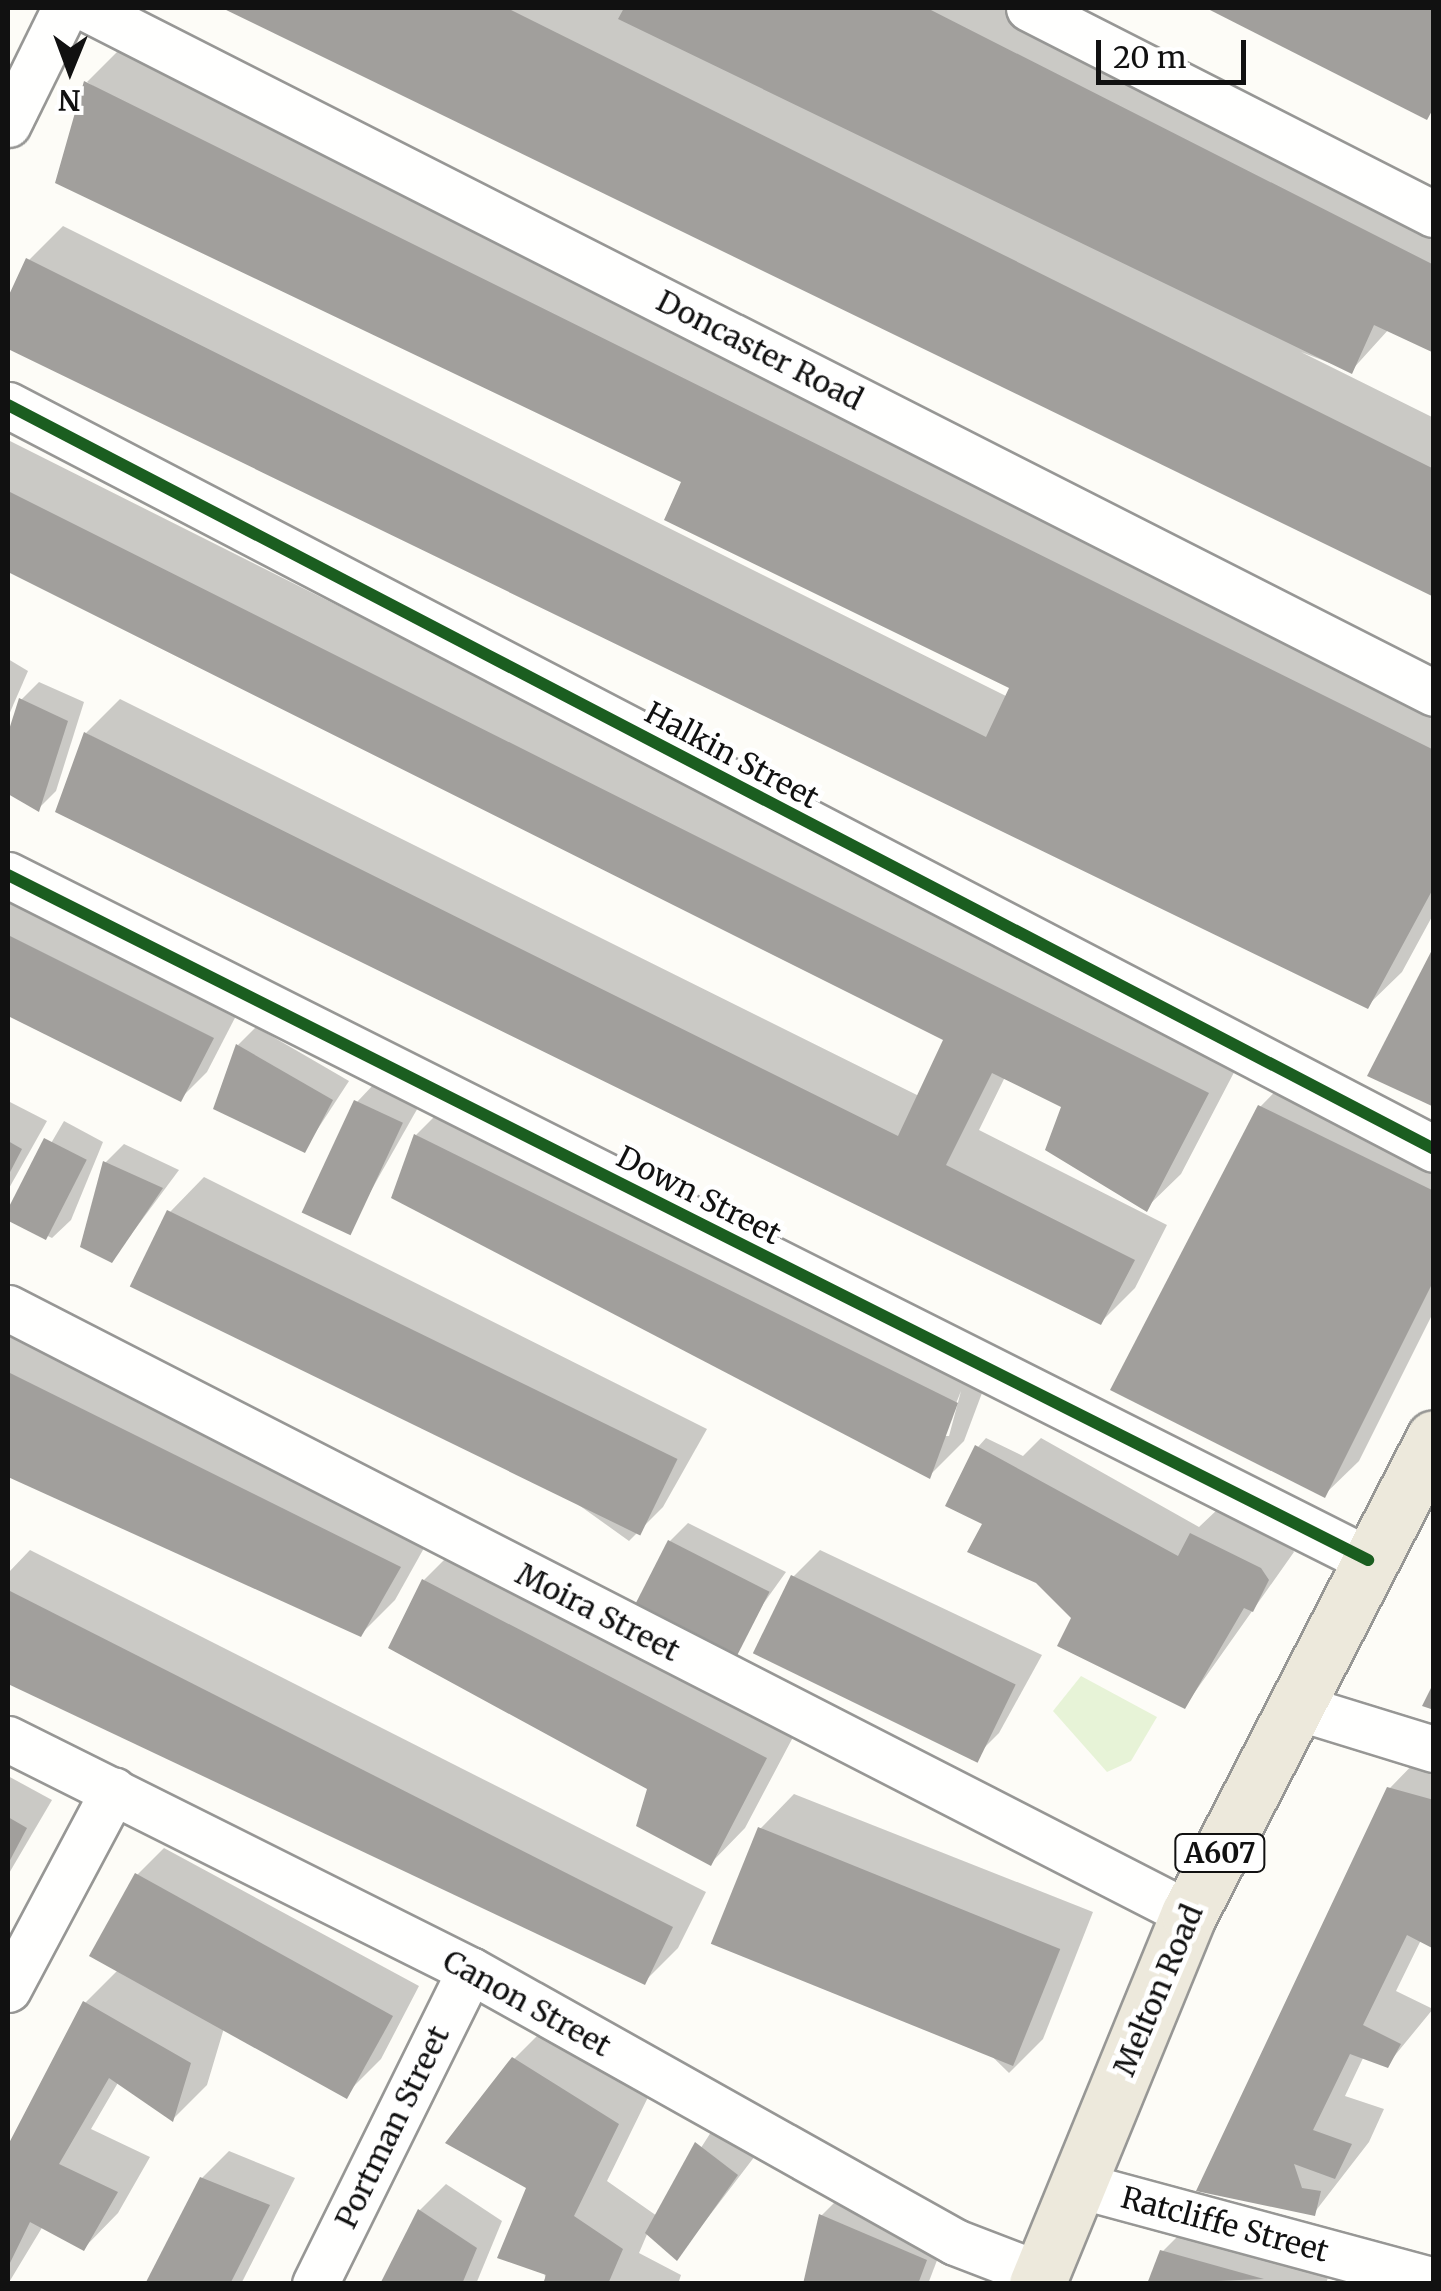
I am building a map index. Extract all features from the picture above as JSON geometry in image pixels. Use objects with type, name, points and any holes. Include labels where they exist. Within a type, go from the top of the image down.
[{"type":"main road","name":"Melton Road","points":[[1039,2279],[1074,2184],[1189,1914],[1434,1438]]},
{"type":"street","points":[[8,124],[65,8]]},
{"type":"street","name":"Doncaster Road","points":[[86,8],[1434,693]]},
{"type":"street","points":[[1029,8],[1434,214]]},
{"type":"street","name":"Halkin Street","points":[[8,406],[1434,1150]]},
{"type":"street","name":"Down Street","points":[[8,875],[1368,1560]]},
{"type":"street","name":"Moira Street","points":[[8,1308],[1189,1914]]},
{"type":"street","points":[[1294,1706],[1434,1749]]},
{"type":"street","name":"Canon Street","points":[[8,1739],[470,1970],[956,2242],[1039,2279]]},
{"type":"street","points":[[8,1989],[114,1790]]},
{"type":"street","name":"Portman Street","points":[[315,2284],[470,1970]]},
{"type":"street","name":"Ratcliffe Street","points":[[1074,2184],[1434,2281]]},
{"type":"green space","points":[[1081,1676],[1157,1717],[1131,1761],[1107,1772],[1053,1711]]},
{"type":"building","points":[[222,8],[507,8],[1434,469],[1434,597]]},
{"type":"building","points":[[624,8],[927,8],[1434,265],[1434,353],[1374,325],[1352,374],[618,19]]},
{"type":"building","points":[[1206,8],[1434,8],[1434,107],[1427,120]]},
{"type":"building","points":[[84,81],[1434,750],[1434,887],[1368,1009],[8,349],[8,297],[26,258],[986,737],[1009,688],[664,520],[681,482],[55,183]]},
{"type":"building","points":[[8,491],[1209,1093],[1147,1212],[1045,1150],[1061,1107],[992,1073],[946,1165],[1135,1260],[1101,1325],[55,812],[84,732],[898,1136],[943,1040],[8,572]]},
{"type":"building","points":[[19,698],[68,721],[39,812],[8,794],[8,733]]},
{"type":"building","points":[[8,935],[214,1038],[181,1102],[8,1016]]},
{"type":"building","points":[[1434,946],[1434,1107],[1367,1076]]},
{"type":"building","points":[[236,1044],[333,1100],[305,1153],[213,1109]]},
{"type":"building","points":[[354,1100],[403,1123],[351,1235],[302,1212]]},
{"type":"building","points":[[1258,1105],[1434,1191],[1434,1280],[1325,1498],[1110,1390]]},
{"type":"building","points":[[414,1134],[958,1403],[930,1479],[391,1198]]},
{"type":"building","points":[[44,1138],[87,1160],[46,1240],[8,1221],[8,1209]]},
{"type":"building","points":[[8,1141],[22,1149],[8,1176]]},
{"type":"building","points":[[103,1161],[163,1188],[112,1263],[80,1247]]},
{"type":"building","points":[[167,1210],[678,1459],[640,1535],[130,1286]]},
{"type":"building","points":[[8,1372],[401,1567],[361,1637],[8,1477]]},
{"type":"building","points":[[975,1445],[1178,1556],[1190,1533],[1261,1568],[1269,1580],[1253,1612],[1244,1608],[1185,1709],[1057,1646],[1071,1618],[1036,1583],[967,1552],[982,1524],[945,1506]]},
{"type":"building","points":[[668,1540],[770,1592],[732,1665],[631,1613]]},
{"type":"building","points":[[791,1575],[1016,1685],[978,1763],[753,1653]]},
{"type":"building","points":[[422,1579],[767,1758],[711,1866],[636,1826],[647,1789],[388,1648]]},
{"type":"building","points":[[8,1590],[673,1927],[645,1985],[8,1684]]},
{"type":"building","points":[[1434,1682],[1434,1710],[1422,1706]]},
{"type":"building","points":[[1387,1787],[1434,1800],[1434,1949],[1407,1935],[1363,2025],[1401,2044],[1388,2068],[1350,2054],[1313,2130],[1352,2144],[1335,2179],[1294,2164],[1302,2188],[1321,2191],[1315,2216],[1196,2191]]},
{"type":"building","points":[[8,1817],[27,1828],[8,1864]]},
{"type":"building","points":[[758,1827],[1060,1949],[1013,2066],[711,1944]]},
{"type":"building","points":[[135,1873],[393,2016],[347,2099],[89,1956]]},
{"type":"building","points":[[83,2001],[191,2063],[173,2122],[109,2078],[59,2164],[118,2192],[84,2251],[30,2222],[8,2267],[8,2145]]},
{"type":"building","points":[[512,2057],[619,2124],[574,2216],[623,2249],[608,2284],[543,2284],[546,2275],[497,2258],[526,2188],[445,2143]]},
{"type":"building","points":[[695,2142],[738,2175],[677,2261],[645,2233]]},
{"type":"building","points":[[200,2177],[270,2205],[230,2284],[145,2284]]},
{"type":"building","points":[[418,2209],[477,2248],[462,2284],[380,2284]]},
{"type":"building","points":[[819,2214],[927,2260],[918,2284],[803,2284]]},
{"type":"building","points":[[1160,2250],[1264,2279],[1147,2284]]},
{"type":"cycle path","points":[[8,405],[1434,1149]]},
{"type":"cycle path","points":[[8,875],[1368,1560]]}]
